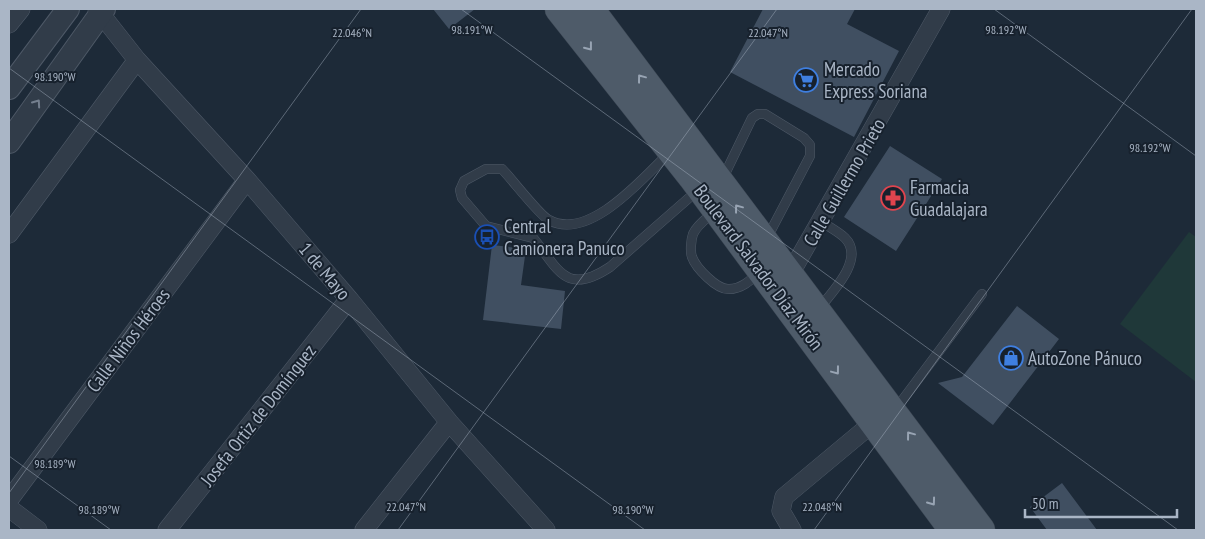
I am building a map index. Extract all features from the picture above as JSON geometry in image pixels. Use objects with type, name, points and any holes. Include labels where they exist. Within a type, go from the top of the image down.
[{"type":"main road","name":"Boulevard Salvador Díaz Mirón","points":[[559,9],[764,243],[817,312],[953,530]]},
{"type":"main road","name":"Boulevard Salvador Díaz Mirón","points":[[590,9],[679,145]]},
{"type":"main road","name":"Boulevard Salvador Díaz Mirón","points":[[712,183],[716,210],[761,271],[982,530]]},
{"type":"street","points":[[9,24],[20,9]]},
{"type":"street","points":[[9,88],[68,9]]},
{"type":"street","name":"Calle Guillermo Prieto","points":[[789,276],[822,222],[941,9]]},
{"type":"street","points":[[9,142],[101,10]]},
{"type":"street","name":"1 de Mayo","points":[[101,10],[137,60],[247,180],[349,299],[449,422],[546,530]]},
{"type":"street","points":[[9,234],[137,60]]},
{"type":"street","name":"Calle Niños Héroes","points":[[9,500],[247,180]]},
{"type":"street","name":"Josefa Ortiz de Domínguez","points":[[167,530],[349,299]]},
{"type":"street","points":[[792,530],[781,511],[784,498],[884,417]]},
{"type":"street","points":[[364,530],[449,422]]},
{"type":"street","points":[[9,508],[38,530]]},
{"type":"lane","points":[[679,145],[617,202],[592,219],[577,226],[548,220],[502,169],[486,168],[464,181],[460,190],[462,198],[486,226],[534,238],[552,265],[567,277],[581,280],[596,277],[712,183],[752,118],[758,114],[765,114],[804,138],[810,145],[810,156],[764,243]]},
{"type":"lane","points":[[716,210],[702,222],[694,234],[691,245],[692,257],[709,279],[726,290],[736,288],[748,282],[761,271]]},
{"type":"lane","points":[[817,312],[847,269],[852,258],[850,246],[845,238],[822,222]]},
{"type":"lane","points":[[884,417],[982,294]]},
{"type":"green space","points":[[1189,232],[1196,237],[1196,382],[1120,324]]},
{"type":"building","points":[[433,9],[475,9],[449,29]]},
{"type":"building","points":[[763,9],[855,9],[847,24],[899,51],[854,137],[730,72]]},
{"type":"building","name":"Farmacia Guadalajara","points":[[890,146],[942,179],[896,251],[844,217]]},
{"type":"building","points":[[492,245],[526,249],[521,285],[565,291],[561,329],[483,320]]},
{"type":"building","name":"AutoZone Pánuco","points":[[1017,306],[1059,339],[993,425],[938,383],[962,377]]},
{"type":"building","points":[[1062,483],[1097,530],[1047,530],[1030,507]]},
{"type":"place","name":"Mercado Express Soriana","points":[[806,80]]},
{"type":"place","name":"Farmacia Guadalajara","points":[[893,198]]},
{"type":"place","name":"Central Camionera Panuco","points":[[487,237]]},
{"type":"place","name":"AutoZone Pánuco","points":[[1011,358]]}]
